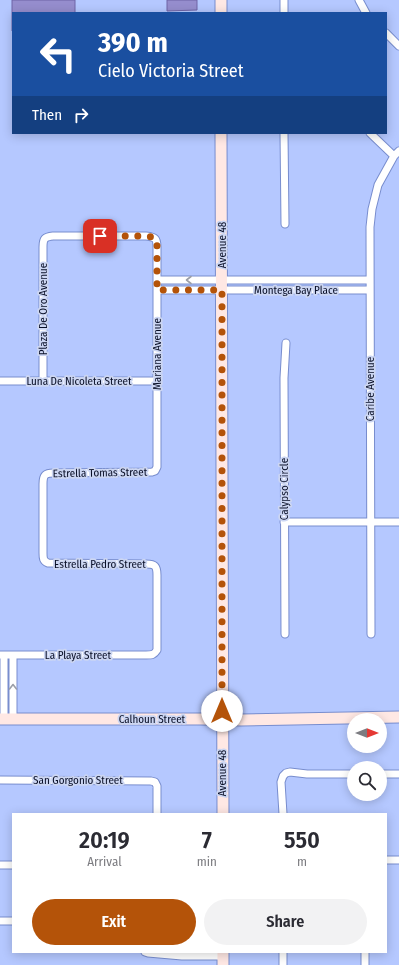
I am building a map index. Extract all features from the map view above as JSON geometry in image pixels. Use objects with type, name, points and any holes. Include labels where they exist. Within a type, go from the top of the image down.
[{"type":"main road","points":[[221,0],[221,12]]},
{"type":"main road","name":"Avenue 48","points":[[221,134],[223,813]]},
{"type":"main road","name":"Calhoun Street","points":[[6,719],[241,720],[399,717]]},
{"type":"street","points":[[284,0],[284,12]]},
{"type":"street","points":[[359,0],[365,12]]},
{"type":"street","points":[[387,34],[399,46]]},
{"type":"street","points":[[284,134],[285,224]]},
{"type":"street","points":[[371,134],[396,153]]},
{"type":"street","name":"Caribe Avenue","points":[[371,634],[370,227],[372,209],[378,185],[396,153]]},
{"type":"street","name":"Mariana Avenue","points":[[45,238],[54,236],[146,236],[155,238],[157,242],[157,467],[155,471]]},
{"type":"street","name":"Plaza De Oro Avenue","points":[[43,381],[42,247],[45,238]]},
{"type":"street","points":[[157,280],[222,285]]},
{"type":"street","name":"Montega Bay Place","points":[[222,285],[240,280],[370,280]]},
{"type":"street","points":[[157,290],[222,285]]},
{"type":"street","name":"Montega Bay Place","points":[[222,285],[240,290],[370,290]]},
{"type":"street","name":"Calypso Circle","points":[[285,634],[284,378],[286,343]]},
{"type":"street","name":"Luna De Nicoleta Street","points":[[0,381],[157,381]]},
{"type":"street","name":"Estrella Tomas Street","points":[[45,562],[43,558],[43,478],[45,475],[48,473],[146,473],[155,471]]},
{"type":"street","points":[[284,522],[399,522]]},
{"type":"street","name":"Estrella Pedro Street","points":[[45,562],[48,564],[152,564],[155,566],[157,569],[157,650],[155,653]]},
{"type":"street","name":"La Playa Street","points":[[2,655],[152,655],[155,653]]},
{"type":"street","points":[[2,655],[6,719]]},
{"type":"street","points":[[6,719],[13,655]]},
{"type":"street","points":[[283,813],[281,782],[286,773],[347,774]]},
{"type":"street","points":[[387,774],[399,774]]},
{"type":"street","name":"San Gorgonio Street","points":[[0,780],[151,780],[155,782],[157,786],[157,813]]},
{"type":"street","points":[[387,860],[399,860]]},
{"type":"street","points":[[0,865],[12,865]]},
{"type":"street","points":[[0,921],[12,921]]},
{"type":"street","points":[[148,953],[172,956],[223,958]]},
{"type":"street","points":[[283,953],[283,965]]},
{"type":"street","points":[[365,953],[365,965]]},
{"type":"building","points":[[12,0],[75,0],[75,12],[12,12]]},
{"type":"building","points":[[167,0],[197,0],[197,10],[167,11]]},
{"type":"route","points":[[100,236],[146,236],[155,238],[157,242],[157,290],[222,290],[222,711]]}]
